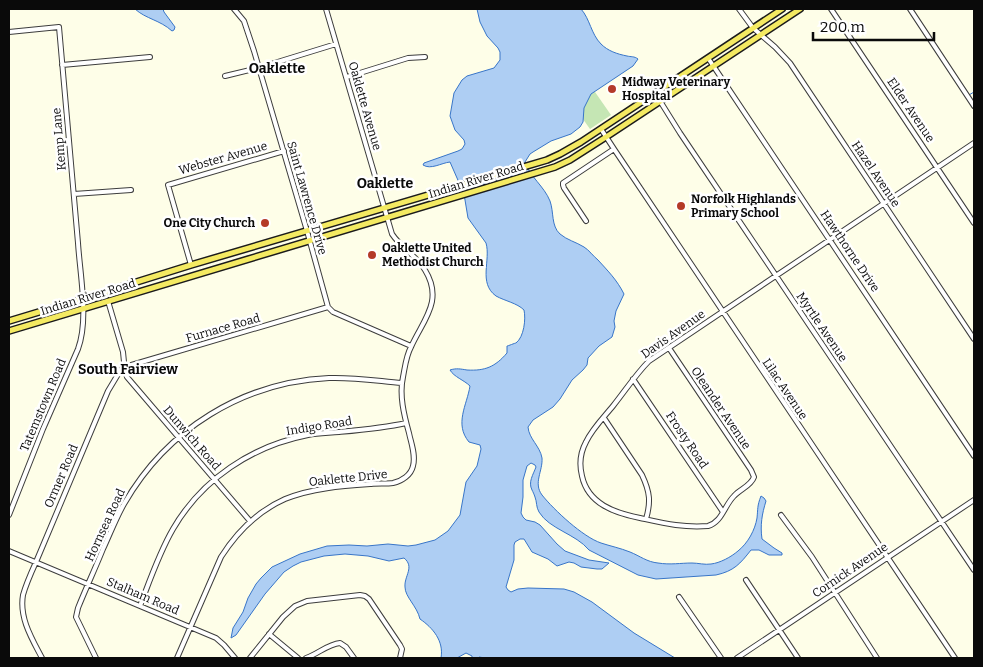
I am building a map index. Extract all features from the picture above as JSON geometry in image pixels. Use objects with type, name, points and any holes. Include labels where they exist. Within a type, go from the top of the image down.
[{"type":"main road","name":"Indian River Road","points":[[9,321],[552,158],[601,129],[782,9]]},
{"type":"main road","name":"Indian River Road","points":[[9,331],[555,167],[570,160],[606,137],[800,9]]},
{"type":"street","name":"Saint Lawrence Drive","points":[[234,9],[244,22],[284,151],[328,307]]},
{"type":"street","name":"Oaklette Avenue","points":[[326,9],[384,208]]},
{"type":"street","name":"Hazel Avenue","points":[[739,9],[752,28],[790,62],[974,340]]},
{"type":"street","name":"Elder Avenue","points":[[831,9],[974,223]]},
{"type":"street","points":[[910,9],[974,106]]},
{"type":"street","name":"Kemp Lane","points":[[9,32],[59,27],[82,299]]},
{"type":"street","points":[[225,76],[336,44]]},
{"type":"street","points":[[62,64],[150,57]]},
{"type":"street","points":[[347,78],[408,58],[425,57]]},
{"type":"street","name":"Hawthorne Drive","points":[[708,58],[974,456]]},
{"type":"street","name":"Myrtle Avenue","points":[[655,93],[974,570]]},
{"type":"street","name":"Lilac Avenue","points":[[601,129],[955,658]]},
{"type":"street","name":"Davis Avenue","points":[[754,479],[732,497],[716,522],[708,526],[674,526],[623,514],[604,506],[591,495],[583,481],[580,464],[583,448],[588,439],[649,361],[974,143]]},
{"type":"street","points":[[586,221],[563,185],[614,149]]},
{"type":"street","name":"Webster Avenue","points":[[191,265],[168,185],[284,151]]},
{"type":"street","points":[[74,194],[132,190]]},
{"type":"street","name":"Oaklette Drive","points":[[177,658],[221,557],[250,521],[262,512],[297,494],[327,488],[393,483],[404,478],[411,471],[414,458],[402,401],[402,383],[411,346],[430,311],[433,297],[432,286],[421,264],[392,234],[384,208]]},
{"type":"street","name":"Tatemstown Road","points":[[9,515],[43,429],[78,349],[83,330],[82,299]]},
{"type":"street","points":[[108,301],[124,354],[123,366]]},
{"type":"street","points":[[328,307],[333,312],[411,346]]},
{"type":"street","name":"Furnace Road","points":[[123,366],[328,307]]},
{"type":"street","name":"Oleander Avenue","points":[[669,348],[753,473],[754,479]]},
{"type":"street","name":"Dunwich Road","points":[[123,366],[127,377],[250,521]]},
{"type":"street","name":"Ormer Road","points":[[42,658],[26,626],[22,608],[26,586],[108,391],[123,366]]},
{"type":"street","name":"Hornsea Road","points":[[96,658],[76,618],[78,608],[110,532],[127,498],[144,473],[164,451],[216,410],[237,399],[273,386],[330,378],[402,383]]},
{"type":"street","name":"Frosty Road","points":[[634,379],[723,512]]},
{"type":"street","points":[[604,418],[646,483],[650,502],[646,519]]},
{"type":"street","name":"Indigo Road","points":[[140,606],[158,561],[182,514],[214,479],[229,468],[264,448],[286,440],[314,434],[406,423]]},
{"type":"street","name":"Cornick Avenue","points":[[737,658],[974,500]]},
{"type":"street","points":[[781,515],[799,538],[877,658]]},
{"type":"street","name":"Stalham Road","points":[[9,551],[216,638],[234,658]]},
{"type":"street","points":[[746,580],[798,658]]},
{"type":"street","points":[[250,658],[295,606],[302,602],[360,595],[369,599],[400,644],[402,649],[400,656]]},
{"type":"street","points":[[679,597],[721,658]]},
{"type":"street","points":[[269,634],[298,658]]},
{"type":"street","points":[[306,658],[340,643],[346,647],[354,658]]},
{"type":"green space","points":[[578,90],[595,92],[611,115],[590,129],[573,105],[584,92],[594,94]]},
{"type":"water","points":[[135,9],[163,9],[175,27],[174,30],[172,31]]},
{"type":"water","points":[[477,9],[581,9],[587,17],[595,36],[604,46],[616,53],[638,59],[633,66],[591,94],[584,108],[583,122],[580,127],[571,134],[551,141],[533,152],[525,162],[550,201],[557,231],[588,250],[612,276],[624,294],[616,311],[612,337],[599,346],[588,358],[587,365],[572,380],[553,407],[533,420],[528,427],[542,458],[538,481],[539,490],[561,515],[594,540],[650,561],[667,564],[711,564],[722,561],[742,548],[753,532],[761,496],[766,501],[761,529],[762,539],[782,553],[782,555],[769,555],[759,550],[751,550],[736,566],[716,575],[656,579],[638,575],[589,550],[584,544],[543,518],[538,510],[531,487],[531,478],[536,467],[531,463],[527,466],[523,480],[521,513],[523,517],[540,525],[565,551],[589,560],[609,563],[602,569],[581,567],[569,562],[557,566],[548,559],[532,552],[524,539],[520,539],[514,545],[514,560],[506,587],[511,592],[528,588],[564,589],[574,592],[592,602],[634,633],[675,658],[472,658],[472,656],[466,653],[457,658],[441,658],[441,646],[436,635],[420,619],[406,591],[405,583],[409,568],[407,561],[404,558],[389,561],[368,556],[345,554],[324,556],[301,562],[284,572],[265,594],[236,635],[231,638],[233,628],[256,584],[272,567],[300,554],[327,546],[388,544],[408,546],[435,540],[448,531],[460,515],[466,482],[477,466],[481,449],[480,445],[469,442],[462,428],[463,414],[470,386],[450,370],[479,370],[494,365],[507,353],[507,346],[519,340],[523,332],[525,318],[524,310],[496,296],[488,285],[486,278],[486,243],[468,218],[464,194],[450,162],[433,167],[423,165],[462,149],[465,144],[464,140],[455,130],[450,116],[454,93],[462,80],[467,76],[494,68],[500,60],[500,52],[487,36],[480,22]]},
{"type":"waterway","points":[[969,95],[974,92]]},
{"type":"place","name":"Midway Veterinary Hospital","points":[[612,89]]},
{"type":"place","name":"Norfolk Highlands Primary School","points":[[681,206]]},
{"type":"place","name":"One City Church","points":[[265,223]]},
{"type":"place","name":"Oaklette United Methodist Church","points":[[372,255]]},
{"type":"district","name":"Oaklette","points":[[277,68]]},
{"type":"district","name":"Oaklette","points":[[385,183]]},
{"type":"district","name":"South Fairview","points":[[128,369]]}]
